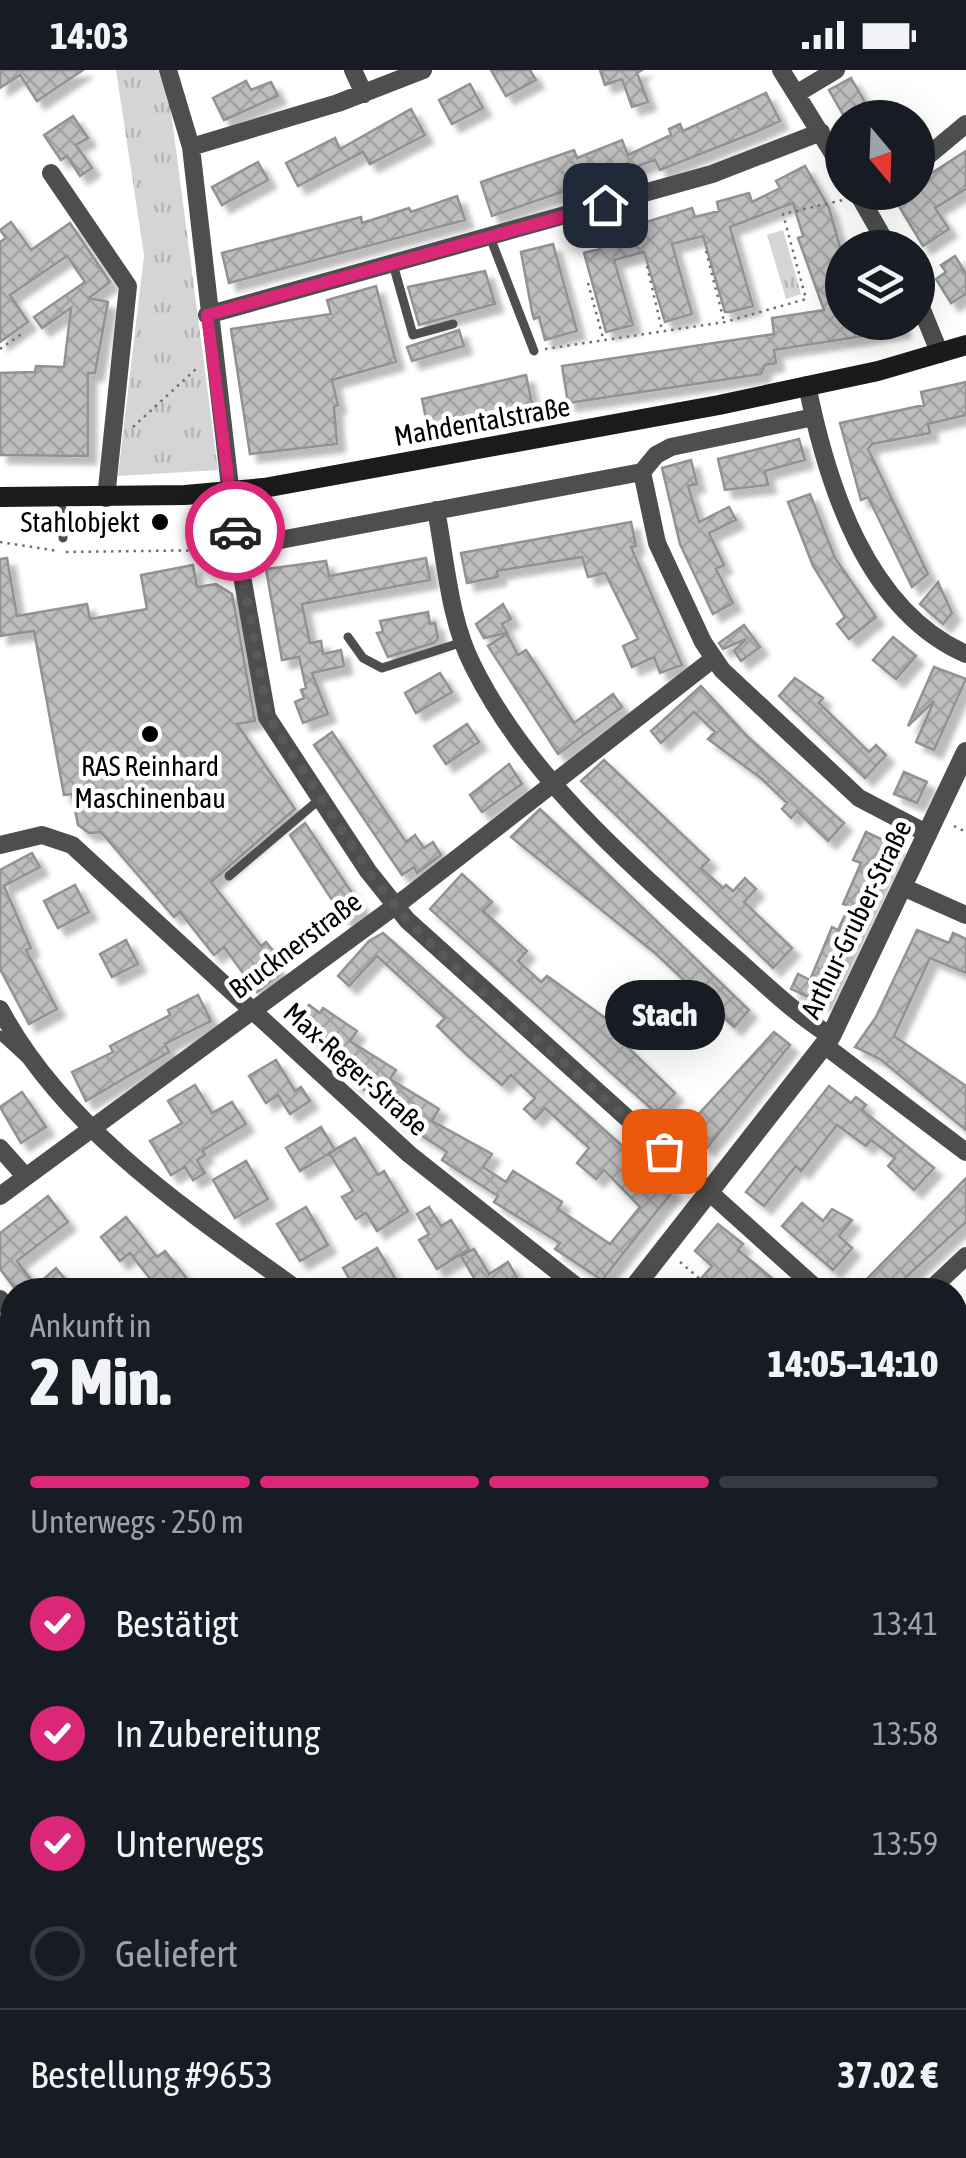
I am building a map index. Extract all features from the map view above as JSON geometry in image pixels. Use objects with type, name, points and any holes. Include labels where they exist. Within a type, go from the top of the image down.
[{"type":"main road","name":"Mahdentalstraße","points":[[0,497],[31,490],[61,497],[106,498],[264,488],[807,385],[966,345]]},
{"type":"street","points":[[168,70],[191,147],[236,548],[268,717],[395,906],[472,982],[805,1278]]},
{"type":"street","points":[[353,70],[364,94]]},
{"type":"street","points":[[191,147],[364,94],[423,70]]},
{"type":"street","points":[[781,70],[825,139]]},
{"type":"street","points":[[796,94],[836,70]]},
{"type":"street","points":[[935,150],[966,124]]},
{"type":"street","points":[[207,315],[712,174],[821,132]]},
{"type":"street","points":[[51,173],[128,286],[106,498]]},
{"type":"street","points":[[934,340],[940,354]]},
{"type":"street","points":[[807,385],[839,496],[880,580],[918,625],[966,654]]},
{"type":"street","points":[[236,548],[642,472],[670,447],[814,416]]},
{"type":"street","points":[[642,472],[657,542],[713,659],[859,798],[928,834]]},
{"type":"street","points":[[436,510],[463,642],[480,678],[552,783],[704,930],[802,1018],[966,1152]]},
{"type":"street","name":"Brucknerstraße","points":[[0,1196],[395,906],[713,659]]},
{"type":"street","name":"Arthur-Gruber-Straße","points":[[641,1278],[828,1041],[905,888],[966,752]]},
{"type":"street","name":"Max-Reger-Straße","points":[[0,845],[42,835],[72,845],[409,1154],[566,1278]]},
{"type":"street","points":[[905,888],[966,915]]},
{"type":"street","points":[[0,1009],[33,1064],[92,1130],[128,1163],[282,1278]]},
{"type":"street","points":[[0,1148],[25,1176]]},
{"type":"street","points":[[943,1278],[966,1256]]},
{"type":"lane","points":[[490,237],[534,351]]},
{"type":"lane","points":[[393,264],[413,335],[452,324]]},
{"type":"lane","points":[[61,497],[63,538]]},
{"type":"lane","points":[[348,637],[364,658],[382,668],[463,642]]},
{"type":"lane","points":[[229,876],[320,799]]},
{"type":"lane","points":[[0,1036],[8,1048],[33,1064]]},
{"type":"path","points":[[534,351],[725,322],[806,299],[782,214],[825,205]]},
{"type":"path","points":[[706,252],[725,322]]},
{"type":"path","points":[[647,266],[663,332]]},
{"type":"path","points":[[588,283],[603,340]]},
{"type":"path","points":[[0,348],[24,333]]},
{"type":"path","points":[[112,438],[122,438],[172,396],[204,360]]},
{"type":"path","points":[[264,488],[261,505],[268,541]]},
{"type":"path","points":[[0,542],[103,554],[236,548]]},
{"type":"path","points":[[664,1248],[699,1278]]},
{"type":"green space","points":[[116,70],[158,70],[170,104],[218,470],[118,476],[144,255]]},
{"type":"green space","points":[[783,230],[801,294],[786,299],[767,235]]},
{"type":"building","points":[[0,70],[83,70],[37,101],[20,75],[0,88]]},
{"type":"building","points":[[491,70],[530,70],[536,80],[506,96]]},
{"type":"building","points":[[600,70],[642,70],[637,73],[648,102],[632,107],[622,79],[605,85]]},
{"type":"building","points":[[851,78],[863,100],[835,100],[829,90]]},
{"type":"building","points":[[246,81],[251,90],[271,82],[278,96],[224,120],[213,98]]},
{"type":"building","points":[[470,84],[483,108],[452,124],[439,100]]},
{"type":"building","points":[[766,93],[780,121],[756,132],[660,170],[655,160],[492,216],[481,182],[574,150],[577,158],[622,140],[628,155],[671,135],[669,129],[680,124],[683,131]]},
{"type":"building","points":[[411,109],[425,135],[370,164],[363,152],[298,186],[286,163],[335,138],[340,149]]},
{"type":"building","points":[[73,116],[88,138],[76,145],[92,168],[80,176],[67,156],[61,160],[44,135]]},
{"type":"building","points":[[966,151],[966,189],[935,208],[935,171]]},
{"type":"building","points":[[258,162],[268,180],[222,205],[212,187]]},
{"type":"building","points":[[805,166],[825,201],[825,210],[830,210],[835,230],[825,230],[825,340],[838,340],[774,350],[776,363],[765,365],[761,374],[568,403],[562,366],[774,334],[772,318],[824,310],[798,238],[803,236],[793,203],[730,227],[753,306],[725,312],[703,236],[672,244],[692,314],[665,322],[644,252],[614,260],[633,325],[606,332],[584,253],[599,249],[596,237],[692,208],[695,217],[719,211],[717,202],[749,193],[752,202],[780,188],[776,181]]},
{"type":"building","points":[[457,196],[465,220],[229,283],[222,253],[361,217],[362,223],[409,208],[411,212]]},
{"type":"building","points":[[935,208],[949,229],[935,238],[935,230],[913,230],[901,210]]},
{"type":"building","points":[[11,222],[31,250],[70,223],[110,282],[89,298],[108,302],[95,373],[88,373],[88,456],[0,455],[0,373],[35,372],[36,366],[64,367],[71,308],[42,328],[34,317],[85,282],[67,256],[10,295],[28,322],[0,342],[0,242],[6,238],[0,230]]},
{"type":"building","points":[[553,244],[577,331],[545,340],[539,317],[534,319],[532,312],[521,252]]},
{"type":"building","points":[[955,256],[966,274],[966,294],[951,303],[936,279],[946,272],[941,265]]},
{"type":"building","points":[[485,271],[495,304],[419,325],[408,287]]},
{"type":"building","points":[[376,286],[396,362],[332,380],[338,405],[334,407],[337,444],[250,454],[231,329],[331,314],[327,300]]},
{"type":"building","points":[[459,330],[464,346],[412,361],[407,347]]},
{"type":"building","points":[[526,375],[533,409],[428,429],[422,399]]},
{"type":"building","points":[[966,382],[966,415],[928,424],[930,433],[872,444],[868,449],[928,574],[912,587],[868,497],[861,500],[840,423],[924,405],[921,392]]},
{"type":"building","points":[[799,439],[805,460],[765,471],[768,485],[725,490],[718,459]]},
{"type":"building","points":[[691,460],[697,484],[688,486],[699,522],[729,507],[736,520],[709,533],[724,565],[716,569],[733,603],[713,614],[680,544],[662,468]]},
{"type":"building","points":[[810,494],[835,558],[876,617],[849,639],[837,624],[845,617],[813,566],[788,502]]},
{"type":"building","points":[[631,522],[636,546],[631,547],[682,665],[660,673],[654,657],[632,667],[623,646],[638,639],[605,573],[588,577],[582,557],[497,571],[498,577],[467,583],[461,553]]},
{"type":"building","name":"RAS Reinhard Maschinenbau","points":[[7,558],[17,616],[87,604],[90,619],[147,609],[141,575],[193,565],[197,587],[216,584],[232,594],[255,721],[237,724],[295,809],[211,882],[261,946],[266,942],[275,953],[269,958],[281,973],[257,992],[224,947],[214,955],[180,912],[174,917],[101,832],[89,833],[78,825],[72,794],[64,795],[34,631],[0,636],[0,559]]},
{"type":"building","points":[[426,558],[430,580],[302,604],[310,643],[321,641],[323,654],[341,650],[344,666],[312,673],[328,714],[303,723],[295,702],[304,698],[301,690],[306,688],[299,657],[282,660],[266,569],[326,561],[329,576]]},
{"type":"building","points":[[938,582],[952,613],[943,624],[920,604]]},
{"type":"building","points":[[503,604],[511,619],[502,624],[507,633],[484,638],[476,624]]},
{"type":"building","points":[[428,612],[438,638],[434,643],[388,657],[377,633],[383,632],[380,621]]},
{"type":"building","points":[[744,625],[760,647],[741,661],[734,651],[746,639],[723,649],[719,643]]},
{"type":"building","points":[[507,634],[518,655],[526,650],[574,723],[613,694],[622,707],[558,754],[488,646]]},
{"type":"building","points":[[893,637],[916,656],[896,679],[873,660]]},
{"type":"building","points":[[934,667],[966,679],[934,750],[916,742],[934,701],[908,726]]},
{"type":"building","points":[[440,673],[452,692],[416,713],[405,693]]},
{"type":"building","points":[[795,678],[823,698],[819,703],[869,752],[876,745],[886,755],[865,778],[779,696]]},
{"type":"building","points":[[701,686],[748,737],[844,823],[828,841],[797,811],[791,818],[782,809],[787,803],[762,779],[708,739],[715,732],[694,712],[661,743],[651,731]]},
{"type":"building","points":[[467,724],[479,742],[446,764],[434,746]]},
{"type":"building","points":[[332,732],[406,842],[415,835],[424,848],[433,842],[441,855],[417,873],[414,867],[402,875],[314,745]]},
{"type":"building","points":[[604,760],[709,860],[701,868],[723,888],[726,885],[733,891],[745,878],[756,889],[744,902],[792,948],[773,968],[581,781]]},
{"type":"building","points":[[509,764],[522,784],[482,812],[470,795]]},
{"type":"building","points":[[904,772],[927,782],[917,803],[894,794]]},
{"type":"building","points":[[540,809],[749,1010],[734,1027],[655,953],[511,837]]},
{"type":"building","points":[[305,823],[362,908],[345,920],[290,835]]},
{"type":"building","points":[[866,832],[896,846],[822,1003],[791,989],[798,974],[810,980],[832,927],[838,930],[849,906],[843,904],[861,863],[853,860]]},
{"type":"building","points":[[32,853],[40,867],[4,886],[31,948],[26,950],[57,1009],[29,1024],[0,969],[0,870]]},
{"type":"building","points":[[462,874],[492,902],[483,911],[527,951],[518,961],[541,982],[547,976],[608,1020],[613,1015],[628,1028],[619,1039],[675,1093],[656,1113],[430,909]]},
{"type":"building","points":[[75,885],[89,912],[58,928],[44,901]]},
{"type":"building","points":[[917,930],[949,943],[953,933],[966,939],[966,973],[930,958],[894,1036],[966,1086],[966,1130],[880,1059],[855,1047],[876,1017]]},
{"type":"building","points":[[383,933],[673,1191],[604,1278],[555,1249],[560,1243],[494,1202],[498,1196],[442,1160],[447,1152],[394,1118],[398,1112],[347,1078],[350,1073],[335,1063],[339,1057],[294,1028],[309,1005],[320,1013],[323,1008],[357,1031],[350,1041],[396,1070],[390,1079],[439,1109],[432,1121],[492,1154],[483,1167],[506,1182],[513,1171],[562,1202],[558,1209],[610,1244],[640,1207],[604,1170],[596,1179],[577,1163],[589,1148],[545,1108],[535,1119],[524,1109],[535,1098],[511,1075],[502,1085],[466,1054],[437,1026],[445,1018],[377,956],[349,986],[338,976],[369,941]]},
{"type":"building","points":[[126,940],[138,964],[112,977],[100,954]]},
{"type":"building","points":[[198,995],[211,1021],[165,1044],[169,1052],[86,1101],[72,1072],[113,1052],[110,1046],[170,1015],[168,1010]]},
{"type":"building","points":[[774,1032],[790,1045],[707,1148],[684,1130]]},
{"type":"building","points":[[276,1060],[295,1091],[301,1087],[310,1101],[290,1114],[278,1095],[266,1103],[249,1076]]},
{"type":"building","points":[[195,1085],[212,1113],[232,1102],[246,1124],[203,1150],[205,1155],[197,1160],[205,1173],[193,1180],[185,1167],[171,1175],[150,1141],[182,1123],[168,1101]]},
{"type":"building","points":[[829,1086],[851,1103],[856,1097],[866,1105],[862,1110],[934,1168],[914,1190],[888,1166],[895,1158],[871,1140],[866,1146],[837,1125],[801,1171],[796,1166],[764,1206],[746,1192]]},
{"type":"building","points":[[22,1092],[46,1127],[21,1143],[0,1107]]},
{"type":"building","points":[[321,1127],[335,1150],[300,1171],[286,1148]]},
{"type":"building","points":[[355,1138],[378,1175],[384,1171],[408,1211],[377,1231],[366,1213],[356,1219],[342,1197],[353,1191],[329,1153]]},
{"type":"building","points":[[246,1161],[268,1199],[235,1218],[213,1180]]},
{"type":"building","points":[[966,1178],[966,1222],[905,1278],[868,1278]]},
{"type":"building","points":[[48,1196],[68,1222],[17,1261],[30,1278],[7,1278],[0,1269],[0,1233]]},
{"type":"building","points":[[802,1203],[823,1221],[832,1209],[852,1220],[839,1236],[852,1248],[833,1270],[782,1226]]},
{"type":"building","points":[[306,1207],[328,1245],[300,1261],[277,1224]]},
{"type":"building","points":[[429,1207],[441,1226],[451,1220],[469,1249],[437,1269],[419,1240],[429,1234],[417,1214]]},
{"type":"building","points":[[126,1217],[157,1257],[165,1251],[186,1278],[150,1278],[130,1253],[120,1261],[101,1237]]},
{"type":"building","points":[[718,1224],[743,1244],[738,1250],[772,1278],[702,1278],[712,1266],[695,1251]]},
{"type":"building","points":[[377,1248],[395,1278],[349,1278],[343,1268]]},
{"type":"building","points":[[474,1249],[489,1274],[508,1262],[517,1278],[474,1278],[461,1256]]},
{"type":"building","points":[[56,1268],[64,1278],[45,1278]]},
{"type":"way so far","points":[[235,531],[268,717],[375,881],[407,920],[453,965],[664,1151]]},
{"type":"place","name":"Stahlobjekt","points":[[160,522]]},
{"type":"place","name":"RAS Reinhard Maschinenbau","points":[[150,734]]},
{"type":"place","name":"Stach","points":[[664,1151]]},
{"type":"route","points":[[235,531],[207,315],[605,205]]}]
